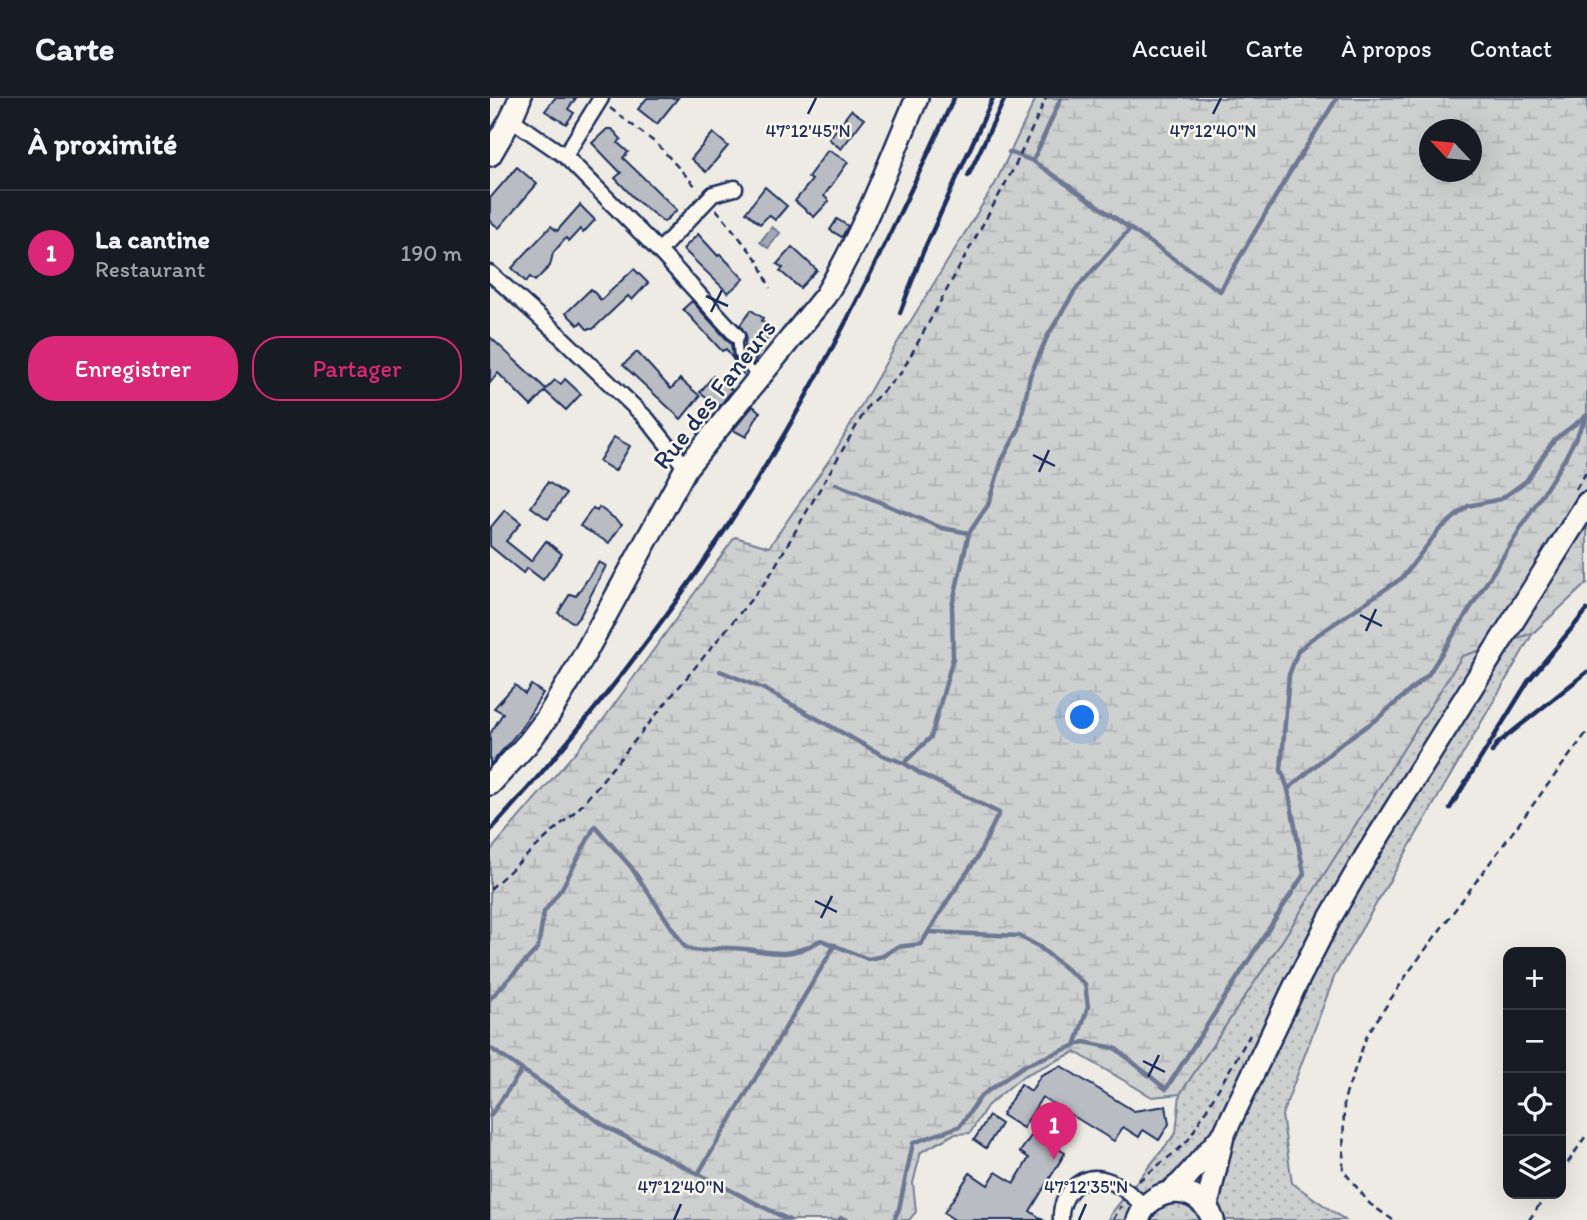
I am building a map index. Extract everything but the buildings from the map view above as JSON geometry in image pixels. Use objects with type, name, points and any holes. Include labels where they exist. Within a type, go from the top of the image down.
[{"type":"main road","points":[[490,155],[520,98]]},
{"type":"main road","name":"Rue des Faneurs","points":[[490,784],[547,718],[638,560],[686,468],[807,320],[843,267],[917,98]]},
{"type":"main road","points":[[1210,1213],[1223,1136],[1294,988],[1366,856],[1587,503]]},
{"type":"main road","points":[[1142,1214],[1156,1197],[1170,1192],[1182,1182],[1223,1136]]},
{"type":"main road","points":[[1170,1192],[1190,1194],[1210,1213]]},
{"type":"street","points":[[565,156],[600,99]]},
{"type":"street","points":[[511,119],[565,156],[659,251],[737,336]]},
{"type":"street","points":[[659,251],[713,194],[735,188]]},
{"type":"street","points":[[490,273],[647,419],[686,468]]},
{"type":"street","points":[[1061,1220],[1060,1211],[1074,1186],[1086,1178],[1098,1177],[1114,1183],[1142,1214]]},
{"type":"lane","points":[[737,336],[738,353],[757,378]]},
{"type":"path","points":[[490,890],[581,806],[767,580],[847,447],[868,406],[901,373],[1015,166],[1046,98]]},
{"type":"path","points":[[600,99],[657,144],[708,199],[759,262],[770,288]]},
{"type":"path","points":[[1393,1220],[1370,1204],[1343,1170],[1344,1100],[1367,1035],[1408,973],[1587,732]]},
{"type":"path","points":[[1566,1166],[1587,1135]]},
{"type":"path","points":[[1529,1220],[1544,1199]]},
{"type":"green space","points":[[1036,98],[1587,98],[1587,583],[1533,633],[1462,656],[1282,941],[1180,1094],[1152,1097],[1075,1052],[1023,1076],[987,1106],[970,1133],[954,1134],[921,1152],[913,1183],[916,1212],[909,1220],[490,1220],[490,851],[603,720],[735,537],[769,547],[834,453],[896,345],[995,184]]},
{"type":"green space","points":[[1533,633],[1335,975],[1282,1115],[1292,1183],[1345,1220],[1109,1220],[1110,1215],[1176,1133],[1180,1094],[1282,941],[1462,656]]},
{"type":"water","points":[[772,227],[780,233],[768,248],[760,242]]},
{"type":"waterway","points":[[1033,161],[1061,98]]},
{"type":"waterway","points":[[1009,152],[1033,161],[1220,291],[1337,98]]},
{"type":"waterway","points":[[904,763],[931,737],[953,658],[952,606],[969,533],[988,505],[1002,460],[1019,429],[1030,376],[1047,337],[1076,289],[1129,230]]},
{"type":"waterway","points":[[894,1220],[899,1209],[913,1143],[960,1126],[981,1096],[1025,1065],[1084,1042],[1115,1048],[1166,1089],[1304,874],[1288,789],[1281,770],[1289,675],[1298,651],[1310,640],[1402,578],[1439,530],[1468,506],[1501,499],[1526,481],[1554,440],[1587,415]]},
{"type":"waterway","points":[[1288,789],[1428,675],[1564,460],[1587,416]]},
{"type":"waterway","points":[[836,484],[942,528],[969,533]]},
{"type":"waterway","points":[[490,999],[538,948],[544,912],[562,888],[595,826],[631,867],[685,947],[690,949],[699,951],[737,948],[783,953],[794,952],[821,940],[868,959],[883,956],[897,947],[921,944],[977,858],[999,813],[904,763],[882,755],[764,689],[720,671]]},
{"type":"waterway","points":[[929,932],[1019,936],[1038,946],[1085,984],[1088,1007],[1075,1046]]},
{"type":"waterway","points":[[698,1174],[835,945]]},
{"type":"waterway","points":[[490,1048],[608,1128],[789,1220]]},
{"type":"waterway","points":[[490,1116],[522,1070]]},
{"type":"waterway","points":[[839,1220],[847,1220]]},
{"type":"railway","points":[[490,831],[571,737],[648,640],[753,486],[852,310],[954,98]]},
{"type":"railway","points":[[900,313],[923,252],[993,98]]},
{"type":"railway","points":[[968,176],[1005,98]]},
{"type":"railway","points":[[1450,808],[1529,680],[1587,610]]},
{"type":"railway","points":[[1492,752],[1497,744],[1587,672]]},
{"type":"place","name":"La cantine","points":[[1054,1160]]}]
